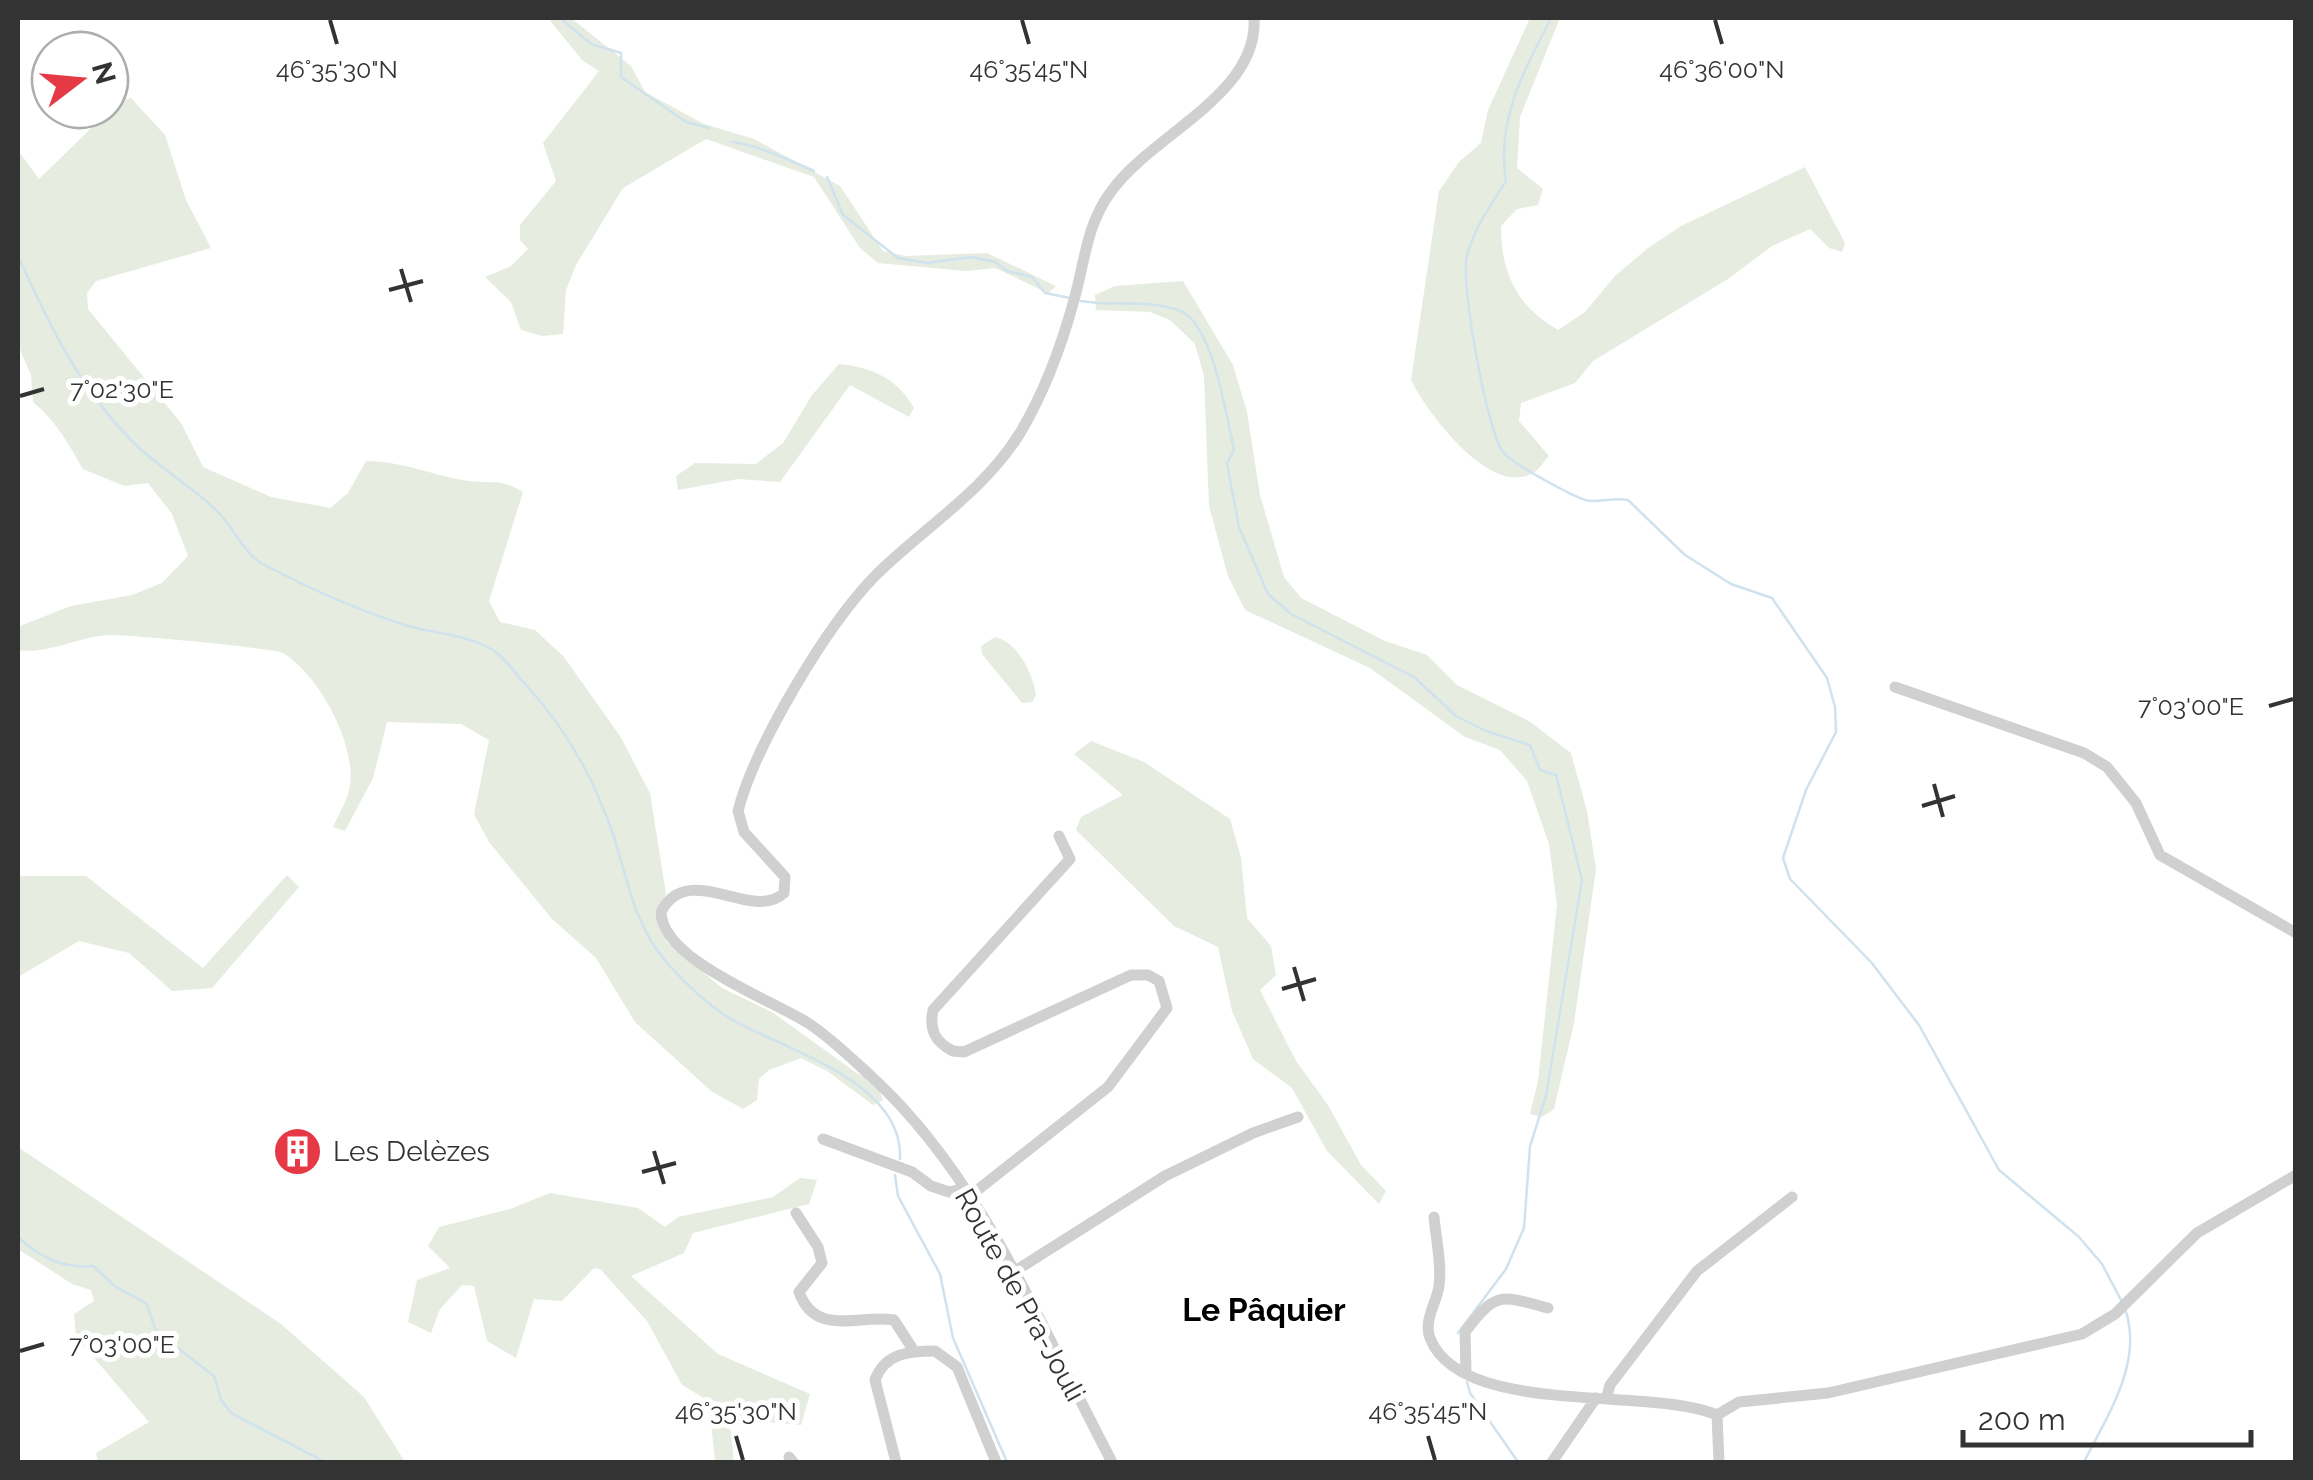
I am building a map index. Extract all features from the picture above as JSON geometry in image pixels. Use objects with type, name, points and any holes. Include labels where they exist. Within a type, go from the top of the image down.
[{"type":"street","name":"Route de Pra-Jouli","points":[[1112,1462],[966,1192],[910,1112],[834,1042],[686,954],[665,932],[661,912],[666,903],[692,890],[766,903],[784,893],[786,876],[744,832],[738,811],[805,670],[830,630],[868,584],[973,490],[1018,435],[1061,338],[1086,241],[1102,204],[1130,169],[1234,78],[1251,48],[1254,18]]},
{"type":"street","points":[[1895,687],[2084,753],[2108,768],[2136,803],[2160,855],[2296,934]]},
{"type":"street","points":[[824,1139],[912,1172],[931,1186],[966,1192],[1108,1086],[1166,1008],[1159,982],[1148,974],[1132,975],[964,1052],[952,1052],[935,1036],[930,1024],[934,1010],[1070,859],[1059,836]]},
{"type":"street","points":[[1012,1273],[1165,1176],[1252,1134],[1298,1117]]},
{"type":"street","points":[[1434,1217],[1440,1284],[1427,1328],[1436,1349],[1453,1367],[1508,1390],[1717,1415],[1739,1402],[1828,1393],[2092,1330],[2124,1305],[2190,1238],[2296,1174]]},
{"type":"street","points":[[1552,1462],[1697,1271],[1792,1197]]},
{"type":"street","points":[[796,1214],[818,1246],[822,1263],[799,1292],[802,1300],[820,1319],[835,1324],[873,1316],[894,1320],[914,1351]]},
{"type":"street","points":[[1466,1372],[1465,1332],[1493,1299],[1504,1296],[1548,1308]]},
{"type":"street","points":[[896,1462],[875,1380],[884,1363],[914,1351],[935,1350],[957,1367],[996,1462]]},
{"type":"street","points":[[1717,1415],[1719,1462]]},
{"type":"shaded area","points":[[548,18],[571,18],[631,66],[645,92],[704,124],[754,139],[840,186],[883,251],[906,256],[987,253],[1056,286],[1048,293],[995,268],[966,271],[878,263],[860,248],[814,177],[706,139],[623,188],[576,265],[566,290],[563,334],[542,336],[521,330],[511,302],[485,277],[511,266],[528,249],[520,240],[520,225],[556,181],[543,143],[599,71],[582,60]]},
{"type":"shaded area","points":[[1530,18],[1560,18],[1520,117],[1517,168],[1543,189],[1538,205],[1517,209],[1501,226],[1508,274],[1522,299],[1544,321],[1558,330],[1585,312],[1615,276],[1648,248],[1681,226],[1805,167],[1845,243],[1842,252],[1829,248],[1810,229],[1772,246],[1728,279],[1593,361],[1575,383],[1521,403],[1519,421],[1549,456],[1535,472],[1516,477],[1498,474],[1462,448],[1431,412],[1411,380],[1439,191],[1459,162],[1481,143],[1488,110]]},
{"type":"shaded area","points":[[130,98],[165,135],[186,200],[211,248],[96,281],[87,293],[88,309],[181,423],[203,467],[271,497],[330,508],[348,493],[366,461],[393,463],[469,481],[502,483],[523,492],[489,601],[500,622],[535,630],[564,657],[620,736],[650,793],[666,894],[655,912],[667,942],[722,988],[772,1012],[858,1074],[876,1081],[883,1100],[873,1105],[827,1071],[801,1058],[769,1070],[759,1079],[757,1100],[743,1109],[711,1091],[635,1022],[596,958],[552,919],[489,842],[474,814],[489,740],[461,724],[387,722],[373,778],[345,831],[333,827],[350,785],[341,730],[309,677],[283,653],[107,635],[39,650],[18,650],[18,623],[20,626],[71,606],[132,595],[162,583],[188,556],[172,514],[148,483],[124,486],[83,469],[55,425],[33,402],[31,375],[18,345],[18,150],[39,179],[89,130],[130,130]]},
{"type":"shaded area","points":[[1183,281],[1233,365],[1247,412],[1260,495],[1284,577],[1301,598],[1385,641],[1427,655],[1457,685],[1529,721],[1571,753],[1587,811],[1596,869],[1574,1023],[1554,1109],[1542,1117],[1530,1114],[1538,1081],[1557,905],[1549,844],[1527,781],[1500,750],[1465,737],[1370,668],[1245,610],[1228,576],[1209,506],[1204,376],[1195,344],[1170,320],[1150,312],[1096,310],[1095,295],[1115,286]]},
{"type":"shaded area","points":[[839,364],[862,368],[892,382],[914,408],[909,417],[850,385],[780,482],[738,479],[678,490],[676,476],[695,463],[756,464],[783,443],[812,395]]},
{"type":"shaded area","points":[[995,637],[1011,645],[1023,660],[1036,695],[1032,702],[1022,703],[982,654],[981,646]]},
{"type":"shaded area","points":[[1091,741],[1144,762],[1230,819],[1241,858],[1247,918],[1271,946],[1276,975],[1260,990],[1296,1061],[1328,1105],[1361,1165],[1386,1191],[1379,1204],[1327,1151],[1292,1088],[1253,1059],[1232,1011],[1218,947],[1174,926],[1076,830],[1081,817],[1123,795],[1074,754]]},
{"type":"shaded area","points":[[287,875],[299,887],[212,988],[172,991],[129,953],[79,941],[18,977],[18,876],[86,876],[203,968]]},
{"type":"shaded area","points":[[18,1147],[281,1324],[364,1397],[405,1462],[98,1462],[96,1453],[149,1422],[76,1337],[74,1314],[94,1301],[91,1290],[72,1284],[18,1249]]},
{"type":"shaded area","points":[[800,1178],[817,1180],[809,1204],[693,1233],[684,1253],[631,1276],[718,1354],[810,1394],[801,1425],[743,1420],[730,1423],[734,1462],[715,1462],[709,1401],[682,1385],[647,1321],[600,1269],[594,1268],[562,1301],[534,1299],[516,1358],[487,1341],[474,1286],[462,1285],[440,1309],[431,1333],[408,1322],[417,1280],[450,1268],[428,1246],[439,1227],[510,1209],[550,1193],[638,1208],[665,1227],[678,1217],[773,1197]]},
{"type":"waterway","points":[[560,18],[591,44],[621,53],[621,77],[686,122],[709,128]]},
{"type":"waterway","points":[[1551,18],[1522,77],[1509,116],[1504,158],[1506,181],[1478,226],[1467,256],[1471,324],[1497,439],[1509,457],[1572,494],[1590,501],[1628,500],[1685,555],[1731,584],[1772,598],[1827,678],[1835,707],[1836,732],[1806,790],[1783,858],[1790,879],[1871,962],[1919,1025],[1999,1170],[2079,1237],[2102,1264],[2122,1302]]},
{"type":"waterway","points":[[733,142],[814,171]]},
{"type":"waterway","points":[[827,177],[843,215],[898,258],[927,263],[972,257],[995,262],[1007,271],[1032,277],[1045,293],[1070,298]]},
{"type":"waterway","points":[[18,256],[55,333],[99,403],[137,446],[219,513],[256,560],[353,606],[408,626],[470,640],[504,660],[566,736],[597,793],[640,918],[656,949],[700,996],[727,1016],[812,1058],[864,1090],[884,1110],[896,1132],[900,1159]]},
{"type":"waterway","points":[[1081,301],[1178,310],[1200,332],[1216,371],[1234,449],[1227,464],[1239,527],[1268,594],[1291,614],[1414,677],[1456,716],[1486,731],[1530,745],[1540,770],[1556,775],[1582,880],[1546,1096],[1530,1146],[1524,1228],[1506,1269],[1458,1333]]},
{"type":"waterway","points":[[895,1175],[898,1196],[940,1274],[953,1338],[1007,1462]]},
{"type":"waterway","points":[[18,1237],[52,1260],[93,1266],[116,1287],[146,1303],[156,1331],[214,1376],[221,1400],[231,1413],[325,1462]]},
{"type":"waterway","points":[[2084,1462],[2126,1369],[2130,1329],[2125,1309]]},
{"type":"waterway","points":[[1467,1382],[1470,1393],[1518,1462]]},
{"type":"place","name":"Les Delèzes","points":[[298,1151]]},
{"type":"district","name":"Le Pâquier","points":[[1264,1309]]}]
